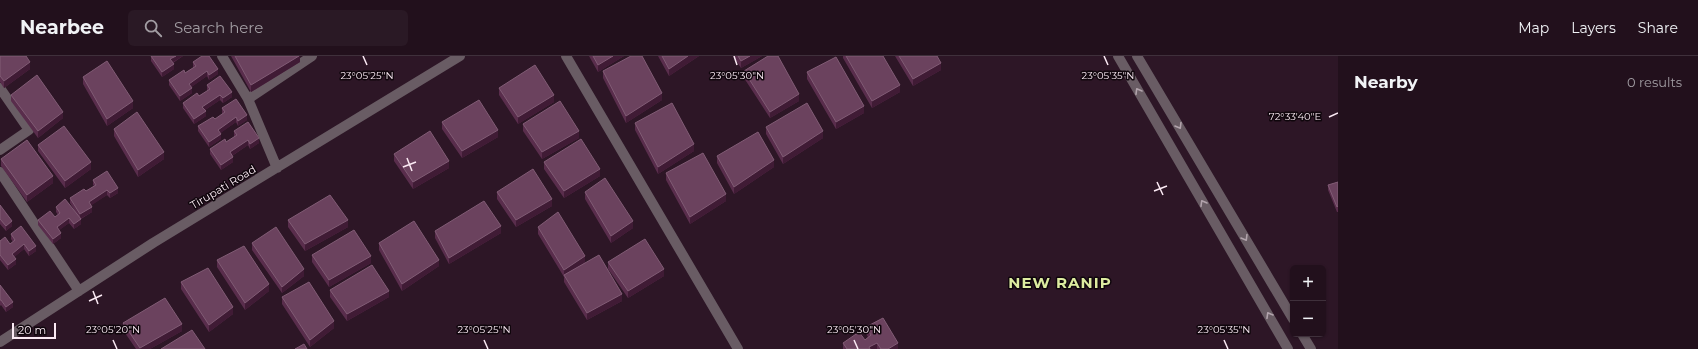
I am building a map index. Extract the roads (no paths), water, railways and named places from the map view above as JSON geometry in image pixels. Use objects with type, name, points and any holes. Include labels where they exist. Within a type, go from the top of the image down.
[{"type":"street","points":[[222,56],[248,99],[277,168]]},
{"type":"street","points":[[248,99],[312,56]]},
{"type":"street","name":"Tirupati Road","points":[[0,342],[153,243],[460,56]]},
{"type":"street","points":[[566,56],[738,349]]},
{"type":"street","points":[[1118,56],[1288,349]]},
{"type":"street","points":[[1137,56],[1290,314]]},
{"type":"street","points":[[0,88],[29,130],[0,150]]},
{"type":"street","points":[[0,172],[79,291]]},
{"type":"street","points":[[1304,337],[1311,349]]},
{"type":"district","name":"NEW RANIP","points":[[1060,283]]}]
